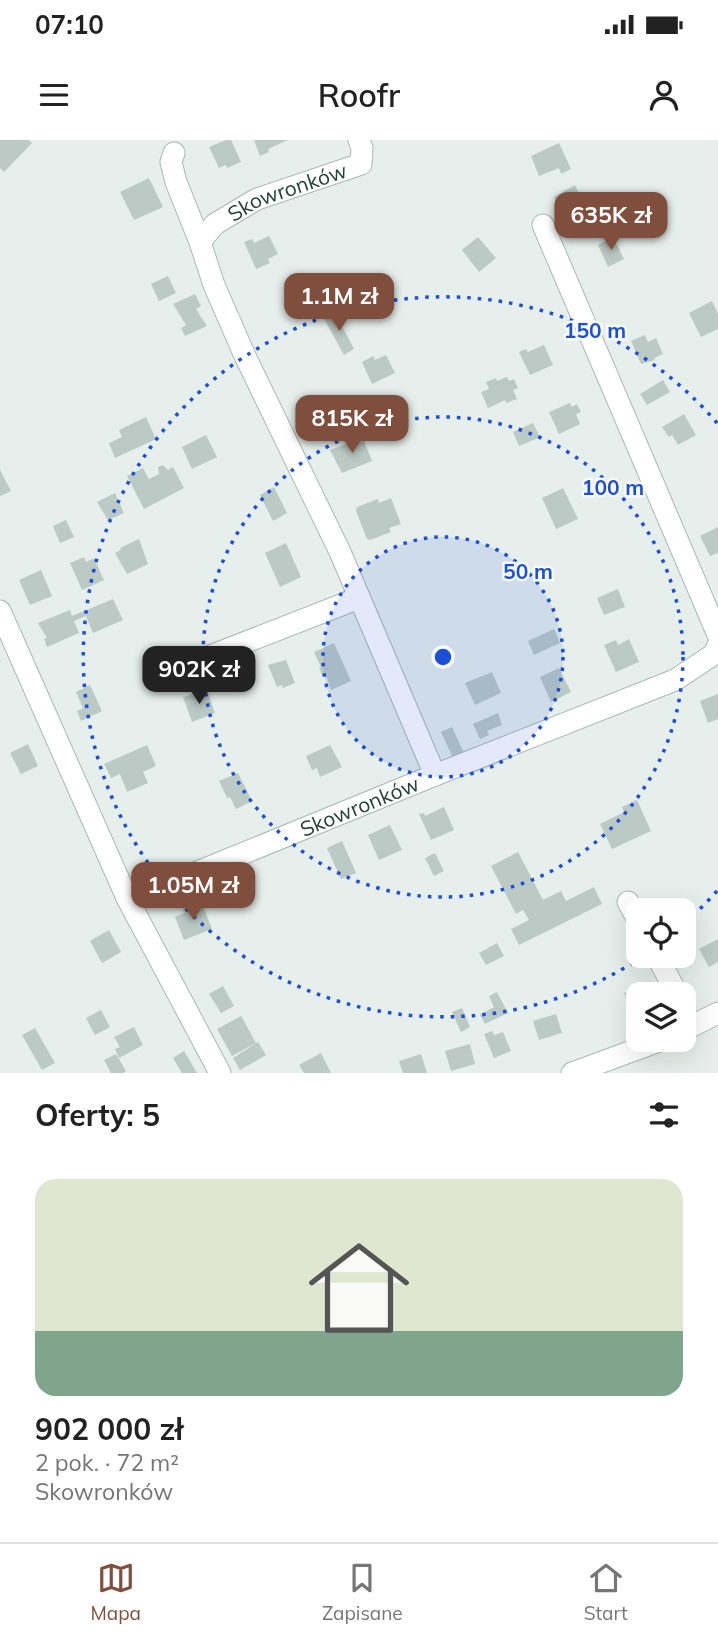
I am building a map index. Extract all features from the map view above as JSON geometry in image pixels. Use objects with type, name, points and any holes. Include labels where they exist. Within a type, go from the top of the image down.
[{"type":"street","name":"Skowronków","points":[[200,242],[215,224],[257,200],[361,164],[362,148],[359,140]]},
{"type":"street","name":"Skowronków","points":[[174,153],[171,162],[176,182],[214,285],[245,356],[340,552],[435,775]]},
{"type":"street","name":"Skowronków","points":[[127,898],[183,878],[675,680],[714,654],[718,636],[543,225]]},
{"type":"street","points":[[172,671],[359,597]]},
{"type":"street","points":[[0,611],[127,898],[220,1073]]},
{"type":"street","points":[[696,1025],[718,1013]]},
{"type":"street","points":[[572,1073],[629,1052]]},
{"type":"building","points":[[0,140],[29,140],[32,143],[4,172],[0,168]]},
{"type":"building","points":[[231,140],[241,162],[227,168],[226,165],[219,168],[209,147]]},
{"type":"building","points":[[254,140],[288,140],[268,149],[269,152],[260,156]]},
{"type":"building","points":[[559,143],[571,169],[561,174],[559,168],[539,176],[531,156]]},
{"type":"building","points":[[149,178],[163,207],[134,220],[120,192]]},
{"type":"building","points":[[575,185],[583,203],[561,213],[554,197]]},
{"type":"building","points":[[269,236],[278,254],[268,259],[270,263],[256,269],[244,242],[252,239],[254,243]]},
{"type":"building","points":[[478,237],[496,258],[479,272],[462,250]]},
{"type":"building","points":[[613,237],[624,259],[608,267],[598,245]]},
{"type":"building","points":[[168,276],[176,293],[159,301],[151,284]]},
{"type":"building","points":[[195,294],[201,306],[196,309],[207,326],[185,336],[181,328],[186,325],[173,304]]},
{"type":"building","points":[[712,301],[718,314],[718,329],[701,337],[689,313]]},
{"type":"building","points":[[334,311],[354,349],[344,355],[323,317]]},
{"type":"building","points":[[645,335],[648,342],[656,338],[663,354],[654,358],[655,360],[641,364],[631,341]]},
{"type":"building","points":[[544,345],[553,365],[530,375],[519,352],[526,349],[528,352]]},
{"type":"building","points":[[386,355],[395,373],[372,384],[362,362],[373,356],[375,360]]},
{"type":"building","points":[[507,377],[509,381],[514,379],[518,388],[513,390],[517,399],[506,403],[505,400],[488,408],[481,392],[489,389],[486,382]]},
{"type":"building","points":[[663,380],[670,392],[647,405],[640,394]]},
{"type":"building","points":[[570,403],[572,407],[577,404],[581,412],[576,414],[580,424],[559,434],[549,412]]},
{"type":"building","points":[[684,414],[696,435],[678,445],[672,435],[669,437],[662,427]]},
{"type":"building","points":[[146,417],[156,439],[115,458],[109,443],[122,437],[119,430]]},
{"type":"building","points":[[533,423],[540,437],[519,446],[513,432]]},
{"type":"building","points":[[206,435],[217,457],[192,469],[182,447]]},
{"type":"building","points":[[363,438],[372,461],[342,473],[330,450]]},
{"type":"building","points":[[163,465],[168,470],[173,467],[184,488],[144,509],[127,476],[143,468],[149,479],[159,474],[158,467]]},
{"type":"building","points":[[0,470],[11,491],[0,496]]},
{"type":"building","points":[[274,487],[287,513],[273,521],[260,495]]},
{"type":"building","points":[[563,488],[578,519],[556,529],[542,498]]},
{"type":"building","points":[[115,493],[124,513],[108,520],[97,502]]},
{"type":"building","points":[[391,498],[401,524],[389,528],[391,532],[367,539],[356,511],[357,507],[378,499],[379,503]]},
{"type":"building","points":[[66,520],[74,537],[60,543],[53,526]]},
{"type":"building","points":[[718,527],[718,553],[710,556],[700,536]]},
{"type":"building","points":[[139,539],[148,564],[127,574],[115,553]]},
{"type":"building","points":[[286,543],[301,577],[280,587],[265,553]]},
{"type":"building","points":[[84,557],[86,562],[94,558],[104,580],[82,590],[70,563]]},
{"type":"building","points":[[41,570],[52,596],[30,605],[19,580]]},
{"type":"building","points":[[618,589],[625,607],[604,615],[597,598]]},
{"type":"building","points":[[113,599],[123,620],[93,633],[86,616],[74,621],[79,633],[47,647],[44,639],[47,638],[38,623],[70,610],[72,616]]},
{"type":"building","points":[[554,629],[560,643],[534,655],[528,641]]},
{"type":"building","points":[[629,639],[639,662],[616,672],[604,645],[616,640],[618,645]]},
{"type":"building","points":[[334,643],[351,681],[331,690],[314,652]]},
{"type":"building","points":[[286,660],[295,683],[283,688],[282,685],[277,687],[268,665]]},
{"type":"building","points":[[559,668],[571,692],[551,702],[540,677]]},
{"type":"building","points":[[492,672],[501,693],[475,705],[465,683]]},
{"type":"building","points":[[90,685],[102,711],[81,721],[77,711],[83,708],[76,692]]},
{"type":"building","points":[[207,690],[215,713],[192,722],[183,697]]},
{"type":"building","points":[[718,694],[718,719],[708,723],[700,701]]},
{"type":"building","points":[[498,713],[502,725],[487,731],[489,735],[480,739],[473,724]]},
{"type":"building","points":[[452,727],[464,753],[453,758],[441,732]]},
{"type":"building","points":[[28,744],[38,766],[21,774],[10,753]]},
{"type":"building","points":[[147,745],[156,766],[143,772],[148,783],[127,792],[120,774],[111,778],[104,764]]},
{"type":"building","points":[[330,745],[342,767],[320,777],[317,768],[312,770],[306,756]]},
{"type":"building","points":[[238,773],[252,801],[236,809],[219,781]]},
{"type":"building","points":[[637,800],[651,831],[612,849],[600,824],[624,812],[622,807]]},
{"type":"building","points":[[444,807],[454,830],[431,840],[419,814],[424,813],[425,816]]},
{"type":"building","points":[[390,825],[402,850],[379,860],[368,835]]},
{"type":"building","points":[[342,841],[356,873],[341,879],[327,848]]},
{"type":"building","points":[[518,852],[543,900],[561,891],[566,901],[594,887],[602,904],[519,945],[511,929],[529,920],[523,910],[516,914],[491,866]]},
{"type":"building","points":[[435,853],[444,871],[434,876],[425,858]]},
{"type":"building","points":[[192,906],[194,910],[203,906],[212,929],[184,940],[175,917],[184,913],[183,909]]},
{"type":"building","points":[[109,930],[121,952],[102,963],[90,941]]},
{"type":"building","points":[[718,939],[718,962],[709,967],[699,949]]},
{"type":"building","points":[[497,943],[504,956],[486,965],[479,953]]},
{"type":"building","points":[[223,986],[234,1006],[221,1013],[209,994]]},
{"type":"building","points":[[497,992],[508,1013],[485,1024],[480,1015],[494,1007],[489,996]]},
{"type":"building","points":[[462,1008],[470,1027],[461,1032],[452,1012]]},
{"type":"building","points":[[101,1010],[110,1027],[95,1035],[86,1018]]},
{"type":"building","points":[[556,1014],[562,1033],[539,1040],[533,1021]]},
{"type":"building","points":[[241,1016],[256,1043],[232,1056],[217,1029]]},
{"type":"building","points":[[134,1027],[143,1045],[119,1058],[115,1049],[120,1047],[114,1037]]},
{"type":"building","points":[[35,1028],[55,1063],[42,1070],[22,1035]]},
{"type":"building","points":[[492,1031],[494,1035],[503,1032],[511,1051],[494,1058],[484,1034]]},
{"type":"building","points":[[258,1042],[266,1055],[240,1070],[233,1058]]},
{"type":"building","points":[[470,1044],[475,1064],[451,1071],[445,1051]]},
{"type":"building","points":[[184,1051],[197,1073],[182,1073],[173,1058]]},
{"type":"building","points":[[321,1053],[331,1073],[304,1073],[299,1065]]},
{"type":"building","points":[[116,1054],[126,1071],[123,1073],[111,1073],[104,1060]]},
{"type":"building","points":[[421,1054],[427,1073],[403,1073],[399,1061]]}]
